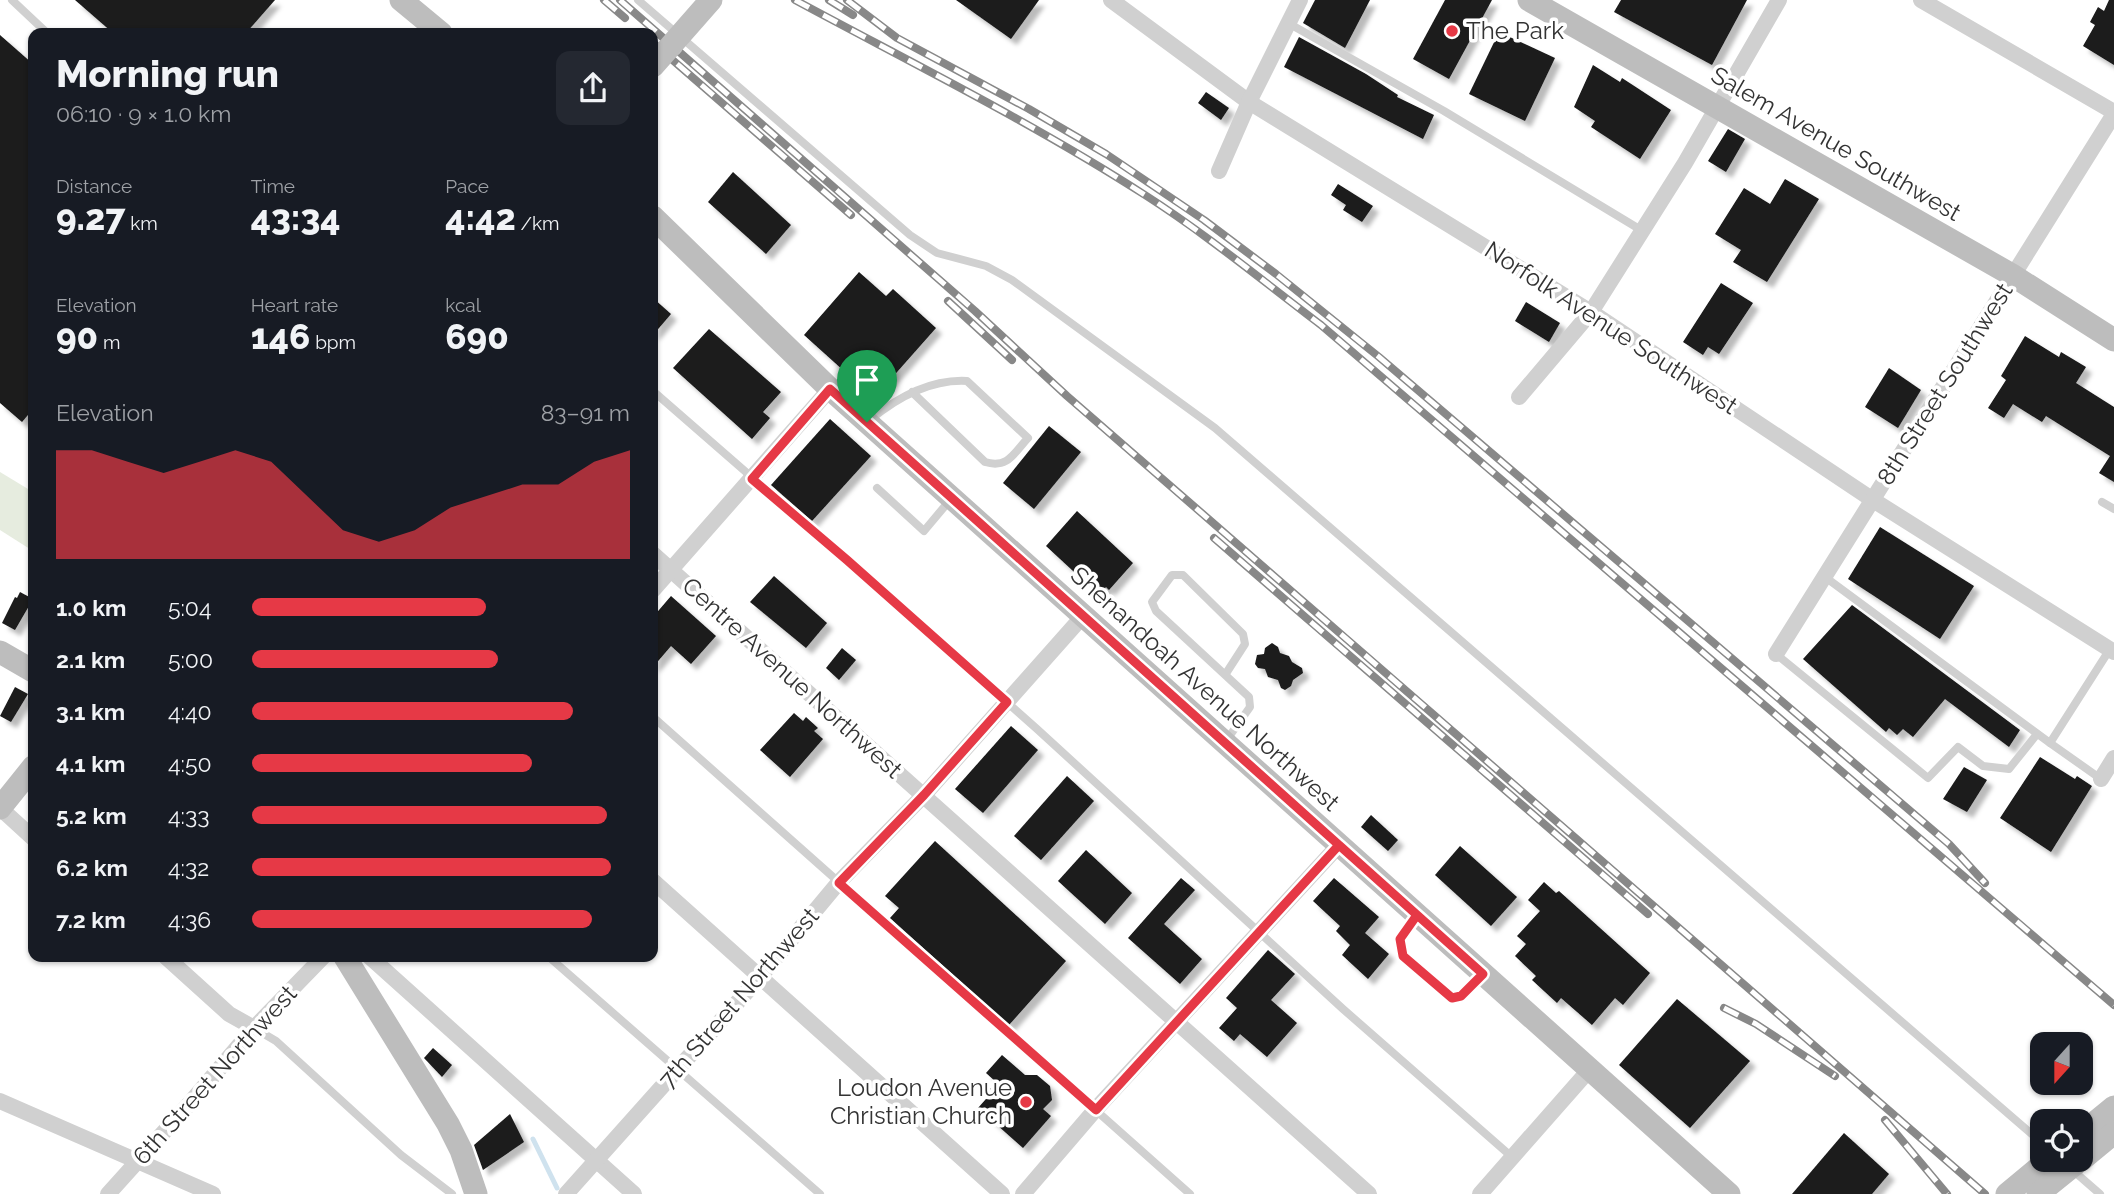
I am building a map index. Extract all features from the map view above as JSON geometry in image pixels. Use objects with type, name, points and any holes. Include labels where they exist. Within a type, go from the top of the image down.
[{"type":"street","points":[[401,0],[435,28]]},
{"type":"street","points":[[658,60],[711,0]]},
{"type":"street","name":"Norfolk Avenue Southwest","points":[[1111,0],[1249,102],[1591,312],[1873,500],[2112,650]]},
{"type":"street","points":[[1219,171],[1249,102],[1300,0]]},
{"type":"street","name":"Salem Avenue Southwest","points":[[1529,0],[2012,275],[2114,340]]},
{"type":"street","points":[[1519,397],[1591,312],[1685,163],[1779,0]]},
{"type":"street","points":[[1921,0],[2114,113]]},
{"type":"street","name":"8th Street Southwest","points":[[1776,654],[2114,113]]},
{"type":"street","name":"Shenandoah Avenue Northwest","points":[[658,221],[830,389],[1729,1194]]},
{"type":"street","points":[[658,584],[830,389]]},
{"type":"street","name":"Centre Avenue Northwest","points":[[658,558],[1369,1194]]},
{"type":"street","name":"7th Street Northwest","points":[[566,1194],[760,977],[839,883],[924,795],[1083,616]]},
{"type":"street","points":[[0,652],[28,668]]},
{"type":"street","points":[[2101,779],[2114,758]]},
{"type":"street","points":[[28,772],[3,800],[28,832]]},
{"type":"street","points":[[1023,1194],[1096,1110],[1339,845]]},
{"type":"street","points":[[658,885],[1002,1194]]},
{"type":"street","points":[[172,962],[229,1014],[254,1028]]},
{"type":"street","name":"6th Street Northwest","points":[[108,1194],[254,1028],[318,962]]},
{"type":"street","points":[[348,962],[448,1124],[461,1150],[476,1194]]},
{"type":"street","points":[[376,962],[634,1194]]},
{"type":"street","points":[[1480,1194],[1590,1069]]},
{"type":"street","points":[[0,1101],[213,1194]]},
{"type":"street","points":[[2093,1124],[2114,1107]]},
{"type":"street","points":[[2093,1150],[2114,1133]]},
{"type":"street","points":[[2007,1194],[2034,1172]]},
{"type":"street","points":[[2038,1194],[2065,1172]]},
{"type":"lane","points":[[12,0],[42,28]]},
{"type":"lane","points":[[638,0],[910,235],[937,253],[986,266],[1012,280],[1215,428],[2030,1133]]},
{"type":"lane","points":[[1288,23],[1444,111],[1642,230]]},
{"type":"lane","points":[[867,422],[912,392],[950,380],[967,381],[1028,438],[1004,463],[996,466],[985,462],[912,392]]},
{"type":"lane","points":[[658,395],[1007,702],[1343,1009],[1513,1157]]},
{"type":"lane","points":[[877,488],[924,531],[952,498]]},
{"type":"lane","points":[[2102,502],[2114,509]]},
{"type":"lane","points":[[1224,743],[1250,707],[1249,697],[1225,675],[1156,611],[1152,602],[1172,575],[1183,575],[1243,634],[1245,644],[1225,675]]},
{"type":"lane","points":[[1825,577],[2101,779]]},
{"type":"lane","points":[[2050,743],[2112,650]]},
{"type":"lane","points":[[1776,654],[1928,778],[1958,747],[1983,766],[2009,769],[2036,734]]},
{"type":"lane","points":[[658,721],[1190,1194]]},
{"type":"lane","points":[[1417,915],[1400,939],[1403,956],[1452,998],[1461,996],[1483,974]]},
{"type":"lane","points":[[555,962],[820,1194]]},
{"type":"lane","points":[[254,1028],[276,1041],[401,1155],[452,1194]]},
{"type":"lane","points":[[2075,1172],[2100,1194]]},
{"type":"shaded area","points":[[0,472],[28,489],[28,548],[0,530]]},
{"type":"building","points":[[75,0],[275,0],[250,28],[107,28]]},
{"type":"building","points":[[956,0],[1039,0],[1011,39]]},
{"type":"building","points":[[1315,0],[1370,0],[1345,48],[1303,23]]},
{"type":"building","name":"The Park","points":[[1445,0],[1492,0],[1449,79],[1413,59]]},
{"type":"building","points":[[1621,0],[1747,0],[1712,65],[1614,12]]},
{"type":"building","points":[[2109,0],[2114,0],[2114,65],[2083,46],[2095,25],[2090,22],[2098,7],[2104,11]]},
{"type":"building","points":[[1499,32],[1555,58],[1525,121],[1469,94]]},
{"type":"building","points":[[0,35],[28,60],[28,415],[22,422],[0,403]]},
{"type":"building","points":[[1299,37],[1366,74],[1398,95],[1397,97],[1434,115],[1423,139],[1284,67]]},
{"type":"building","points":[[1593,65],[1620,82],[1622,78],[1671,110],[1640,159],[1591,127],[1595,121],[1574,107]]},
{"type":"building","points":[[1206,92],[1229,108],[1221,120],[1198,103]]},
{"type":"building","points":[[1728,129],[1745,139],[1726,172],[1708,161]]},
{"type":"building","points":[[733,172],[791,225],[766,254],[708,202]]},
{"type":"building","points":[[1785,179],[1819,199],[1767,282],[1733,262],[1741,250],[1715,234],[1744,188],[1770,204]]},
{"type":"building","points":[[1338,184],[1373,206],[1362,222],[1343,210],[1346,205],[1331,195]]},
{"type":"building","points":[[859,272],[886,296],[893,289],[936,328],[874,398],[804,335]]},
{"type":"building","points":[[1721,283],[1753,303],[1719,354],[1708,347],[1703,355],[1683,342]]},
{"type":"building","points":[[658,302],[671,314],[658,329]]},
{"type":"building","points":[[1526,302],[1560,323],[1549,342],[1515,321]]},
{"type":"building","points":[[709,329],[781,392],[763,412],[770,418],[752,439],[673,368]]},
{"type":"building","points":[[2025,336],[2059,357],[2061,352],[2086,367],[2076,383],[2114,407],[2114,482],[2099,473],[2110,456],[2046,416],[2042,422],[2013,404],[2004,418],[1988,408],[2006,380],[2001,376]]},
{"type":"building","points":[[1889,368],[1921,390],[1898,428],[1865,407]]},
{"type":"building","points":[[830,419],[871,456],[812,521],[771,485]]},
{"type":"building","points":[[1049,426],[1081,452],[1034,509],[1003,483]]},
{"type":"building","points":[[1077,511],[1133,563],[1109,590],[1106,587],[1099,595],[1046,546]]},
{"type":"building","points":[[1880,527],[1974,586],[1940,639],[1848,579]]},
{"type":"building","points":[[774,576],[827,623],[806,648],[750,602]]},
{"type":"building","points":[[20,592],[28,596],[28,608],[15,630],[2,623],[15,597],[17,598]]},
{"type":"building","points":[[671,596],[716,636],[691,664],[671,646],[658,661],[658,611]]},
{"type":"building","points":[[1852,605],[2020,730],[2009,747],[1945,699],[1913,737],[1903,729],[1897,735],[1889,728],[1886,732],[1803,659]]},
{"type":"building","points":[[1272,643],[1278,647],[1280,653],[1289,656],[1292,662],[1302,668],[1303,673],[1285,690],[1281,688],[1278,680],[1268,677],[1265,669],[1258,668],[1255,664],[1257,655],[1264,654],[1265,648]]},
{"type":"building","points":[[842,648],[856,660],[839,680],[826,668]]},
{"type":"building","points":[[15,687],[28,694],[11,722],[0,716]]},
{"type":"building","points":[[794,713],[803,721],[806,717],[818,728],[814,731],[823,739],[790,777],[760,750]]},
{"type":"building","points":[[1011,726],[1038,750],[983,813],[955,789]]},
{"type":"building","points":[[2040,757],[2075,779],[2077,776],[2092,786],[2051,852],[2000,818]]},
{"type":"building","points":[[1964,767],[1987,780],[1967,812],[1943,799]]},
{"type":"building","points":[[1067,776],[1094,801],[1041,860],[1014,836]]},
{"type":"building","points":[[1371,815],[1398,840],[1388,851],[1361,827]]},
{"type":"building","points":[[935,841],[1066,961],[1009,1025],[890,918],[899,908],[885,896]]},
{"type":"building","points":[[1460,846],[1517,897],[1491,926],[1435,875]]},
{"type":"building","points":[[1086,850],[1132,893],[1105,924],[1058,881]]},
{"type":"building","points":[[1181,878],[1195,890],[1164,924],[1202,959],[1180,984],[1128,938]]},
{"type":"building","points":[[1334,878],[1379,917],[1365,933],[1389,954],[1368,979],[1342,955],[1350,945],[1336,931],[1340,926],[1313,901]]},
{"type":"building","points":[[1544,882],[1556,893],[1559,891],[1650,973],[1623,1005],[1615,998],[1592,1025],[1561,998],[1557,1003],[1532,980],[1536,976],[1515,956],[1526,944],[1517,936],[1540,911],[1528,900]]},
{"type":"building","points":[[1268,950],[1295,974],[1271,1000],[1297,1023],[1267,1057],[1240,1034],[1234,1041],[1219,1028],[1237,1008],[1226,998]]},
{"type":"building","points":[[1677,999],[1750,1061],[1690,1128],[1619,1065]]},
{"type":"building","points":[[433,1048],[452,1065],[442,1077],[424,1058]]},
{"type":"building","points":[[1002,1055],[1025,1075],[1037,1075],[1050,1086],[1052,1100],[1043,1109],[1051,1116],[1023,1148],[978,1108],[993,1091],[990,1089],[996,1082],[986,1073]]},
{"type":"building","points":[[510,1114],[524,1142],[483,1170],[474,1145]]},
{"type":"building","points":[[1844,1133],[1889,1174],[1872,1194],[1792,1194]]},
{"type":"waterway","points":[[533,1139],[557,1188]]},
{"type":"railway","points":[[604,0],[625,18]]},
{"type":"railway","points":[[620,0],[652,28]]},
{"type":"railway","points":[[795,0],[1060,143],[1145,195],[1234,258],[1321,325],[2114,1005]]},
{"type":"railway","points":[[829,0],[853,15]]},
{"type":"railway","points":[[847,0],[897,38],[1106,154],[1204,220],[1276,274],[1379,357],[1949,844],[1985,883]]},
{"type":"railway","points":[[658,33],[975,311],[1067,396],[1985,1194]]},
{"type":"railway","points":[[658,47],[851,215]]},
{"type":"railway","points":[[948,301],[1012,360]]},
{"type":"railway","points":[[1214,538],[1648,914]]},
{"type":"railway","points":[[1724,1008],[1756,1024],[1835,1076]]},
{"type":"railway","points":[[1885,1120],[1947,1194]]},
{"type":"place","name":"The Park","points":[[1452,31]]},
{"type":"place","name":"Loudon Avenue Christian Church","points":[[1026,1102]]},
{"type":"route","points":[[867,422],[830,389],[752,479],[1007,702],[924,795],[839,883],[1096,1110],[1339,845],[1483,974],[1461,996],[1452,998],[1403,956],[1400,939],[1417,915],[1339,845],[1083,616],[867,422]]}]
